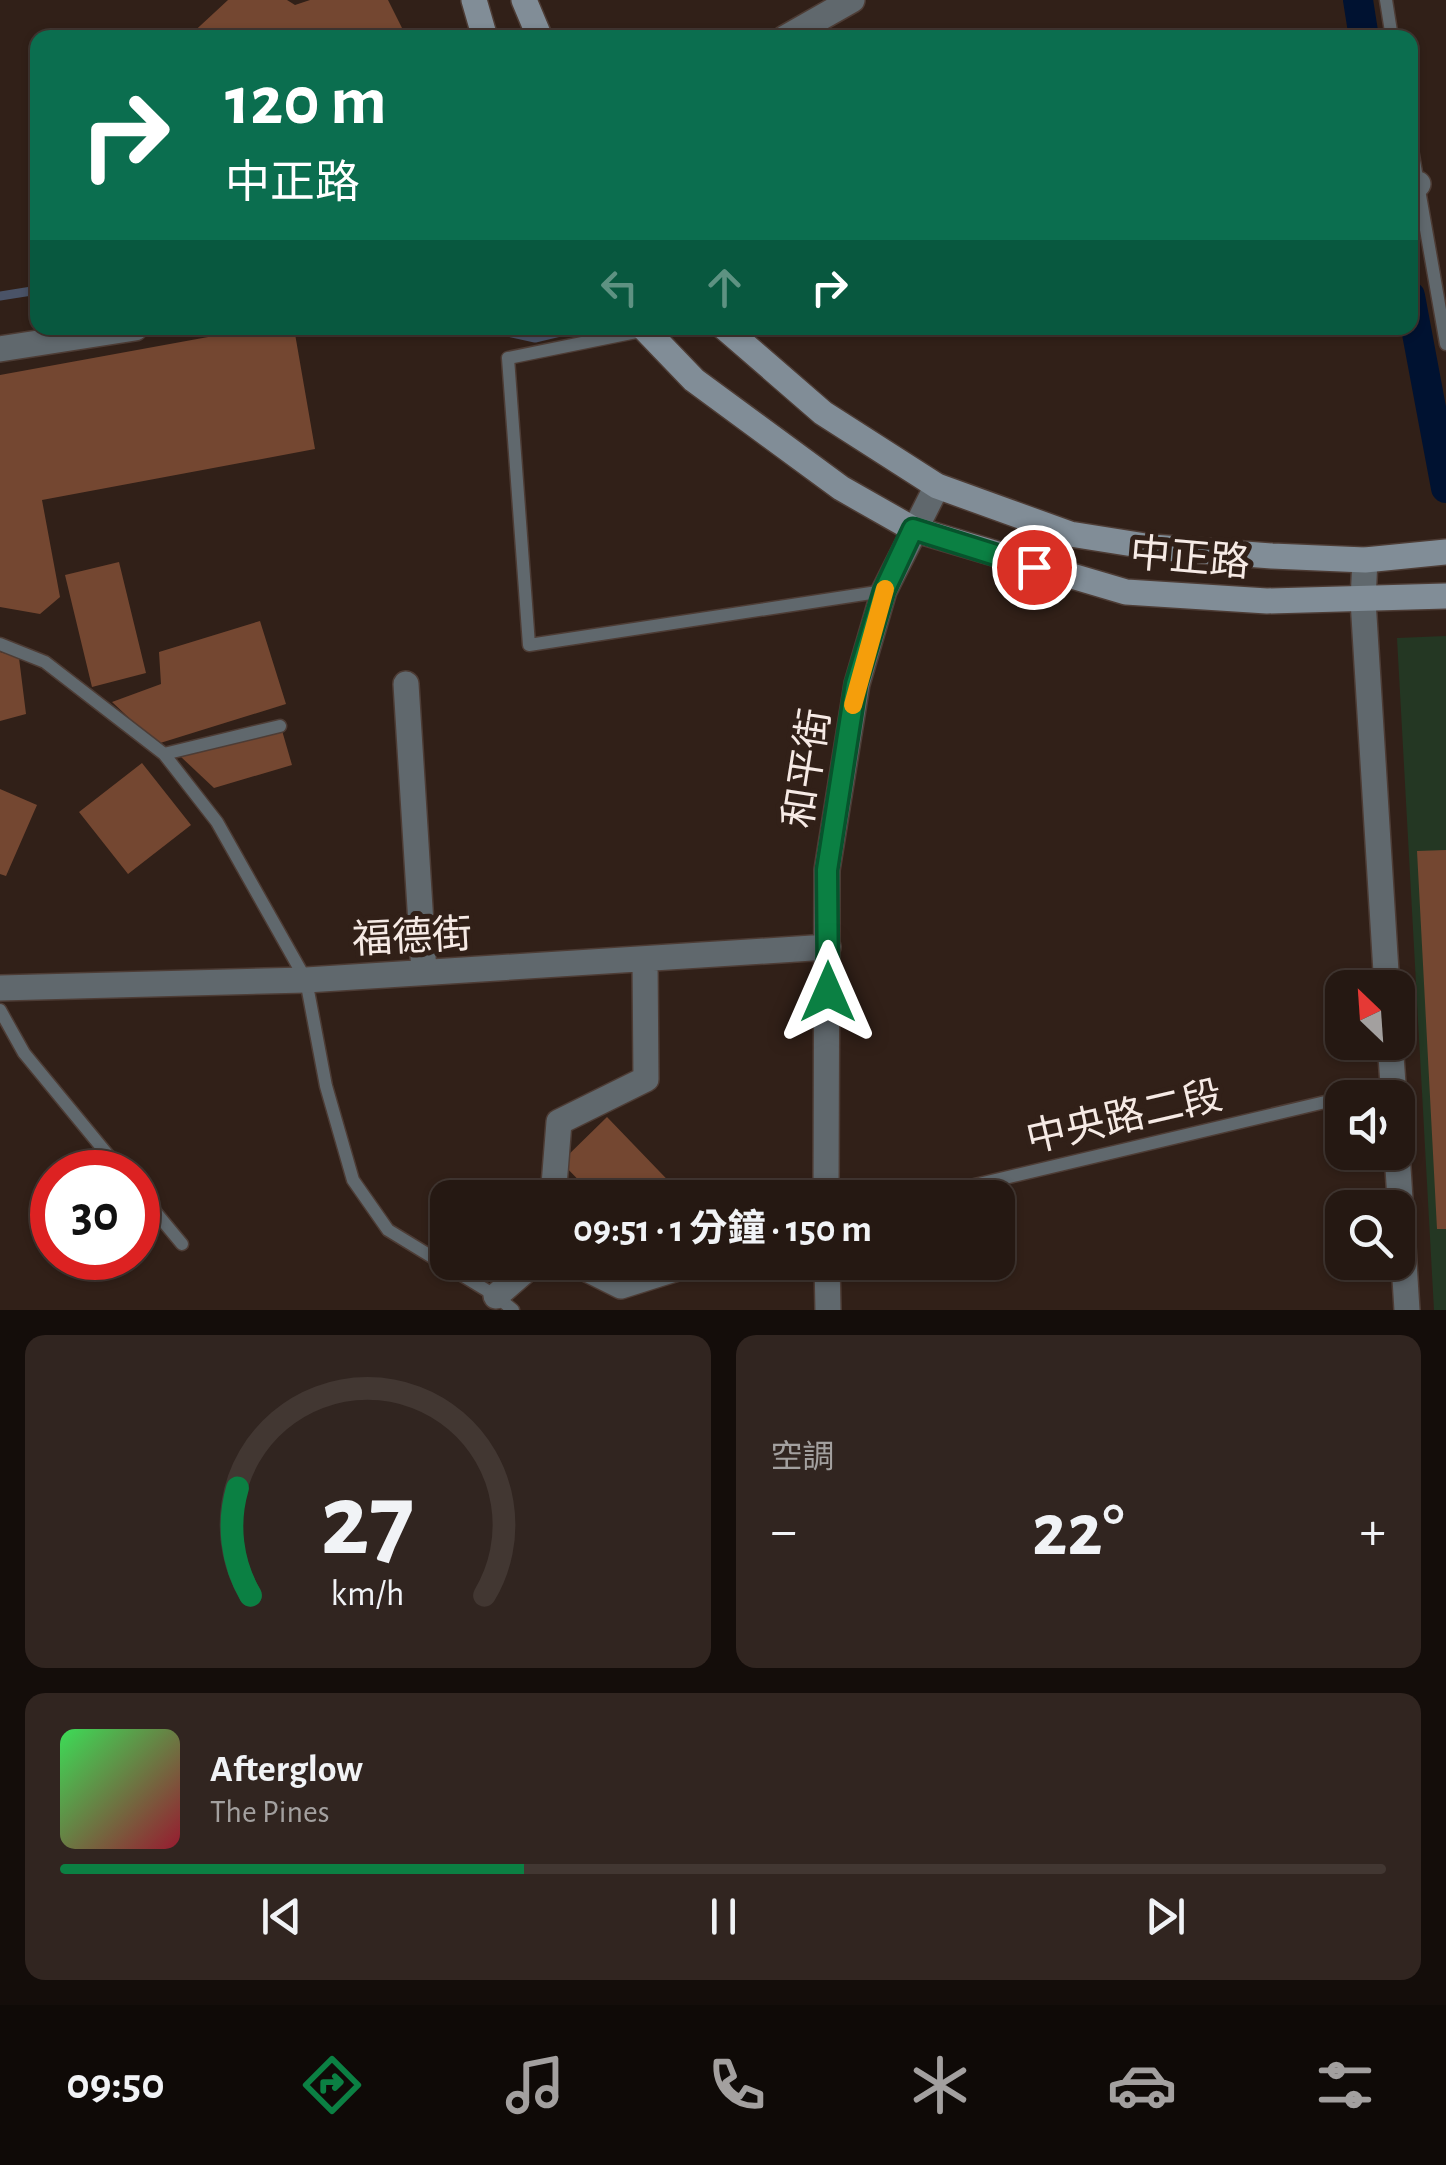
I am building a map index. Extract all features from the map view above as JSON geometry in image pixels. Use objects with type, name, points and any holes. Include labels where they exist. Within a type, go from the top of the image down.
[{"type":"street","points":[[474,0],[483,30]]},
{"type":"street","points":[[524,0],[537,30]]},
{"type":"street","points":[[799,30],[852,0]]},
{"type":"street","points":[[0,349],[90,335]]},
{"type":"street","name":"中正路","points":[[651,335],[694,380],[841,488],[913,529],[1126,592],[1267,601],[1446,596]]},
{"type":"street","name":"中正路","points":[[733,335],[823,412],[937,486],[1070,534],[1152,546],[1365,560],[1446,552]]},
{"type":"street","name":"和平街","points":[[826,1180],[827,870],[856,684],[884,591],[937,486]]},
{"type":"street","points":[[1365,560],[1363,600],[1386,970]]},
{"type":"street","points":[[406,684],[424,972]]},
{"type":"street","name":"福德街","points":[[0,988],[306,980],[828,947]]},
{"type":"street","points":[[555,1180],[560,1122],[646,1079],[644,960]]},
{"type":"street","points":[[1398,1170],[1407,1310]]},
{"type":"street","points":[[504,1303],[521,1280]]},
{"type":"street","points":[[609,1280],[621,1286],[640,1280]]},
{"type":"street","points":[[827,1280],[828,1310]]},
{"type":"lane","points":[[1386,0],[1391,30]]},
{"type":"lane","points":[[1418,205],[1446,344]]},
{"type":"lane","points":[[617,335],[508,358],[529,644],[884,591]]},
{"type":"lane","points":[[0,644],[46,662],[164,754],[218,822],[306,980],[326,1086],[353,1180],[388,1230],[504,1303]]},
{"type":"lane","points":[[164,754],[280,726]]},
{"type":"lane","points":[[0,1010],[24,1052],[104,1150]]},
{"type":"lane","name":"中央路二段","points":[[996,1180],[1325,1103]]},
{"type":"lane","points":[[160,1218],[182,1244]]},
{"type":"green space","points":[[1446,636],[1446,1310],[1434,1310],[1397,638]]},
{"type":"building","points":[[228,0],[287,0],[295,5],[310,0],[388,0],[403,30],[196,30]]},
{"type":"building","points":[[220,335],[295,335],[315,449],[42,500],[60,597],[40,614],[0,607],[0,375]]},
{"type":"building","points":[[119,562],[146,673],[92,687],[65,575]]},
{"type":"building","points":[[260,621],[286,704],[157,744],[112,702],[161,684],[159,652]]},
{"type":"building","points":[[0,652],[19,658],[26,714],[0,721]]},
{"type":"building","points":[[281,727],[292,765],[214,788],[180,756]]},
{"type":"building","points":[[142,763],[191,825],[128,874],[79,812]]},
{"type":"building","points":[[0,789],[37,805],[6,876],[0,874]]},
{"type":"building","points":[[1446,850],[1446,1229],[1437,1229],[1417,851]]},
{"type":"building","points":[[607,1117],[668,1180],[578,1180],[561,1162]]},
{"type":"waterway","points":[[1358,0],[1363,30]]},
{"type":"waterway","points":[[0,296],[30,291]]},
{"type":"waterway","points":[[521,335],[548,335]]},
{"type":"waterway","points":[[1417,335],[1446,488]]},
{"type":"slow traffic","points":[[853,705],[885,589]]},
{"type":"route","points":[[828,992],[827,870],[856,684],[884,591],[913,529],[1034,567]]}]
